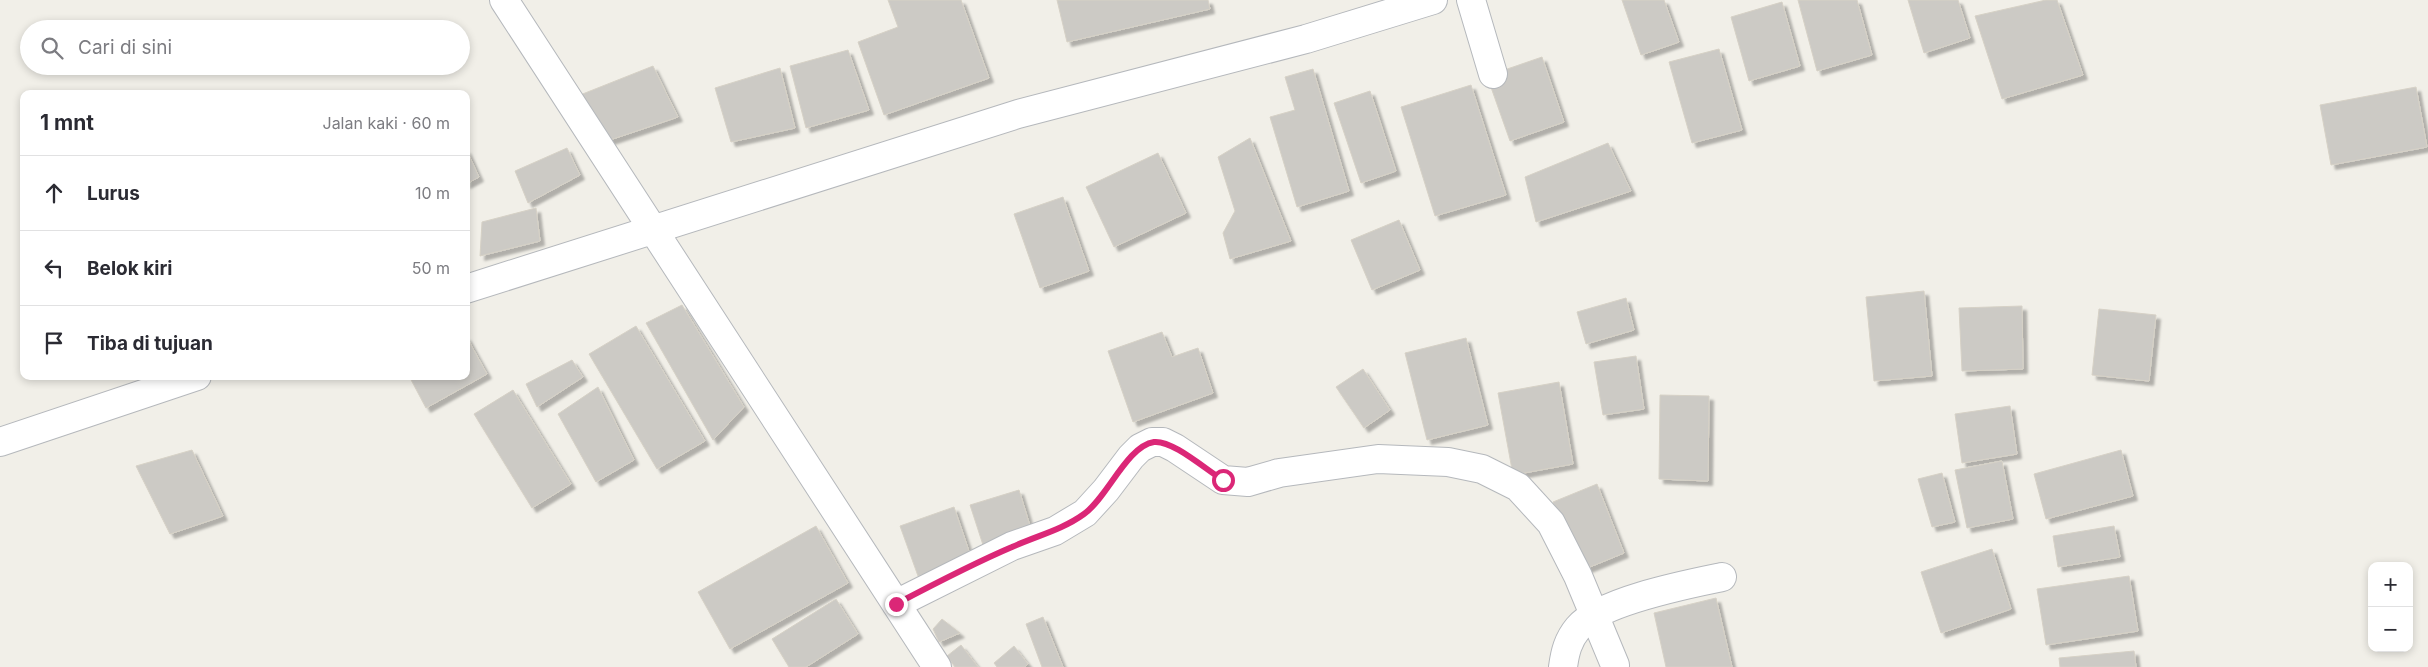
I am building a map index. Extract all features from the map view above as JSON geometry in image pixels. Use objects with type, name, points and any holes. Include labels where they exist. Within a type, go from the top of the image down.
[{"type":"street","points":[[504,0],[937,667]]},
{"type":"street","points":[[470,288],[1018,114],[1306,39],[1433,0]]},
{"type":"street","points":[[1471,0],[1493,74]]},
{"type":"street","points":[[0,442],[186,380]]},
{"type":"street","points":[[896,604],[1012,546],[1055,531],[1085,513],[1140,448],[1152,442],[1163,442],[1223,480],[1248,482],[1279,473],[1378,459],[1448,462],[1482,469],[1518,487],[1551,523],[1595,615],[1615,665]]},
{"type":"street","points":[[1564,667],[1566,648],[1578,627],[1595,615],[1652,592],[1722,577]]},
{"type":"building","points":[[888,0],[961,0],[989,78],[884,115],[858,42],[898,27]]},
{"type":"building","points":[[1057,0],[1208,0],[1210,9],[1067,42]]},
{"type":"building","points":[[1622,0],[1664,0],[1679,42],[1641,55]]},
{"type":"building","points":[[1798,0],[1857,0],[1872,55],[1817,71]]},
{"type":"building","points":[[1908,0],[1958,0],[1970,38],[1924,53]]},
{"type":"building","points":[[2046,0],[2057,0],[2083,75],[2002,99],[1975,16]]},
{"type":"building","points":[[1782,2],[1800,66],[1749,81],[1731,17]]},
{"type":"building","points":[[1719,49],[1742,130],[1692,143],[1669,62]]},
{"type":"building","points":[[848,50],[869,110],[806,128],[790,66]]},
{"type":"building","points":[[1542,57],[1564,122],[1510,141],[1487,76]]},
{"type":"building","points":[[653,66],[678,117],[598,144],[580,95]]},
{"type":"building","points":[[780,68],[795,128],[731,142],[715,88]]},
{"type":"building","points":[[1313,69],[1349,191],[1297,207],[1270,117],[1295,110],[1285,77]]},
{"type":"building","points":[[1471,85],[1506,195],[1435,216],[1401,107]]},
{"type":"building","points":[[2416,87],[2427,147],[2331,165],[2320,105]]},
{"type":"building","points":[[1370,91],[1396,171],[1361,183],[1334,103]]},
{"type":"building","points":[[1250,138],[1291,241],[1230,259],[1223,233],[1235,211],[1218,157]]},
{"type":"building","points":[[1608,143],[1631,191],[1536,222],[1525,177]]},
{"type":"building","points":[[567,148],[580,175],[528,203],[515,171]]},
{"type":"building","points":[[1158,153],[1186,213],[1114,247],[1086,187]]},
{"type":"building","points":[[470,158],[479,177],[470,182]]},
{"type":"building","points":[[1063,197],[1089,271],[1040,288],[1014,214]]},
{"type":"building","points":[[536,208],[540,241],[480,256],[482,222]]},
{"type":"building","points":[[1399,220],[1420,270],[1372,290],[1351,240]]},
{"type":"building","points":[[1924,291],[1932,376],[1874,381],[1866,297]]},
{"type":"building","points":[[1626,298],[1634,330],[1586,344],[1577,312]]},
{"type":"building","points":[[682,305],[744,407],[713,440],[646,323]]},
{"type":"building","points":[[2022,306],[2023,369],[1962,371],[1959,308]]},
{"type":"building","points":[[2099,309],[2156,315],[2149,381],[2092,375]]},
{"type":"building","points":[[636,326],[705,441],[657,469],[589,354]]},
{"type":"building","points":[[1162,332],[1172,357],[1198,348],[1213,393],[1133,422],[1108,351]]},
{"type":"building","points":[[1466,338],[1488,425],[1427,440],[1405,353]]},
{"type":"building","points":[[470,343],[487,374],[426,408],[411,380],[470,380]]},
{"type":"building","points":[[1636,356],[1644,409],[1603,415],[1594,362]]},
{"type":"building","points":[[572,360],[583,377],[537,407],[526,384]]},
{"type":"building","points":[[1363,369],[1390,410],[1364,428],[1336,387]]},
{"type":"building","points":[[1559,382],[1573,464],[1513,475],[1498,393]]},
{"type":"building","points":[[598,387],[634,460],[596,482],[558,414]]},
{"type":"building","points":[[513,390],[571,484],[532,508],[474,414]]},
{"type":"building","points":[[1660,395],[1709,396],[1708,481],[1659,479]]},
{"type":"building","points":[[2010,406],[2017,454],[1962,463],[1955,414]]},
{"type":"building","points":[[192,450],[223,516],[170,534],[136,466]]},
{"type":"building","points":[[2121,450],[2133,496],[2046,519],[2034,474]]},
{"type":"building","points":[[2002,461],[2013,519],[1967,528],[1955,470]]},
{"type":"building","points":[[1942,473],[1955,522],[1932,527],[1918,479]]},
{"type":"building","points":[[1597,484],[1624,553],[1580,571],[1553,502]]},
{"type":"building","points":[[1019,490],[1031,529],[983,545],[970,505]]},
{"type":"building","points":[[954,507],[971,557],[918,576],[900,526]]},
{"type":"building","points":[[816,526],[848,583],[730,649],[698,592]]},
{"type":"building","points":[[2114,526],[2120,557],[2058,567],[2053,536]]},
{"type":"building","points":[[1992,549],[2011,609],[1941,633],[1921,572]]},
{"type":"building","points":[[2129,576],[2138,631],[2046,645],[2037,589]]},
{"type":"building","points":[[1716,598],[1732,667],[1666,667],[1654,613]]},
{"type":"building","points":[[836,599],[858,634],[806,667],[789,667],[772,639]]},
{"type":"building","points":[[1043,617],[1063,667],[1042,667],[1026,624]]},
{"type":"building","points":[[942,619],[960,633],[939,642],[933,629]]},
{"type":"building","points":[[961,645],[978,667],[955,667],[947,656]]},
{"type":"building","points":[[1014,646],[1028,664],[1025,667],[997,667],[994,663]]},
{"type":"building","points":[[2134,651],[2136,667],[2060,667],[2059,658]]},
{"type":"route","points":[[896,604],[1012,546],[1055,531],[1085,513],[1106,490],[1131,457],[1140,448],[1152,442],[1163,442],[1175,448],[1223,480]]}]
